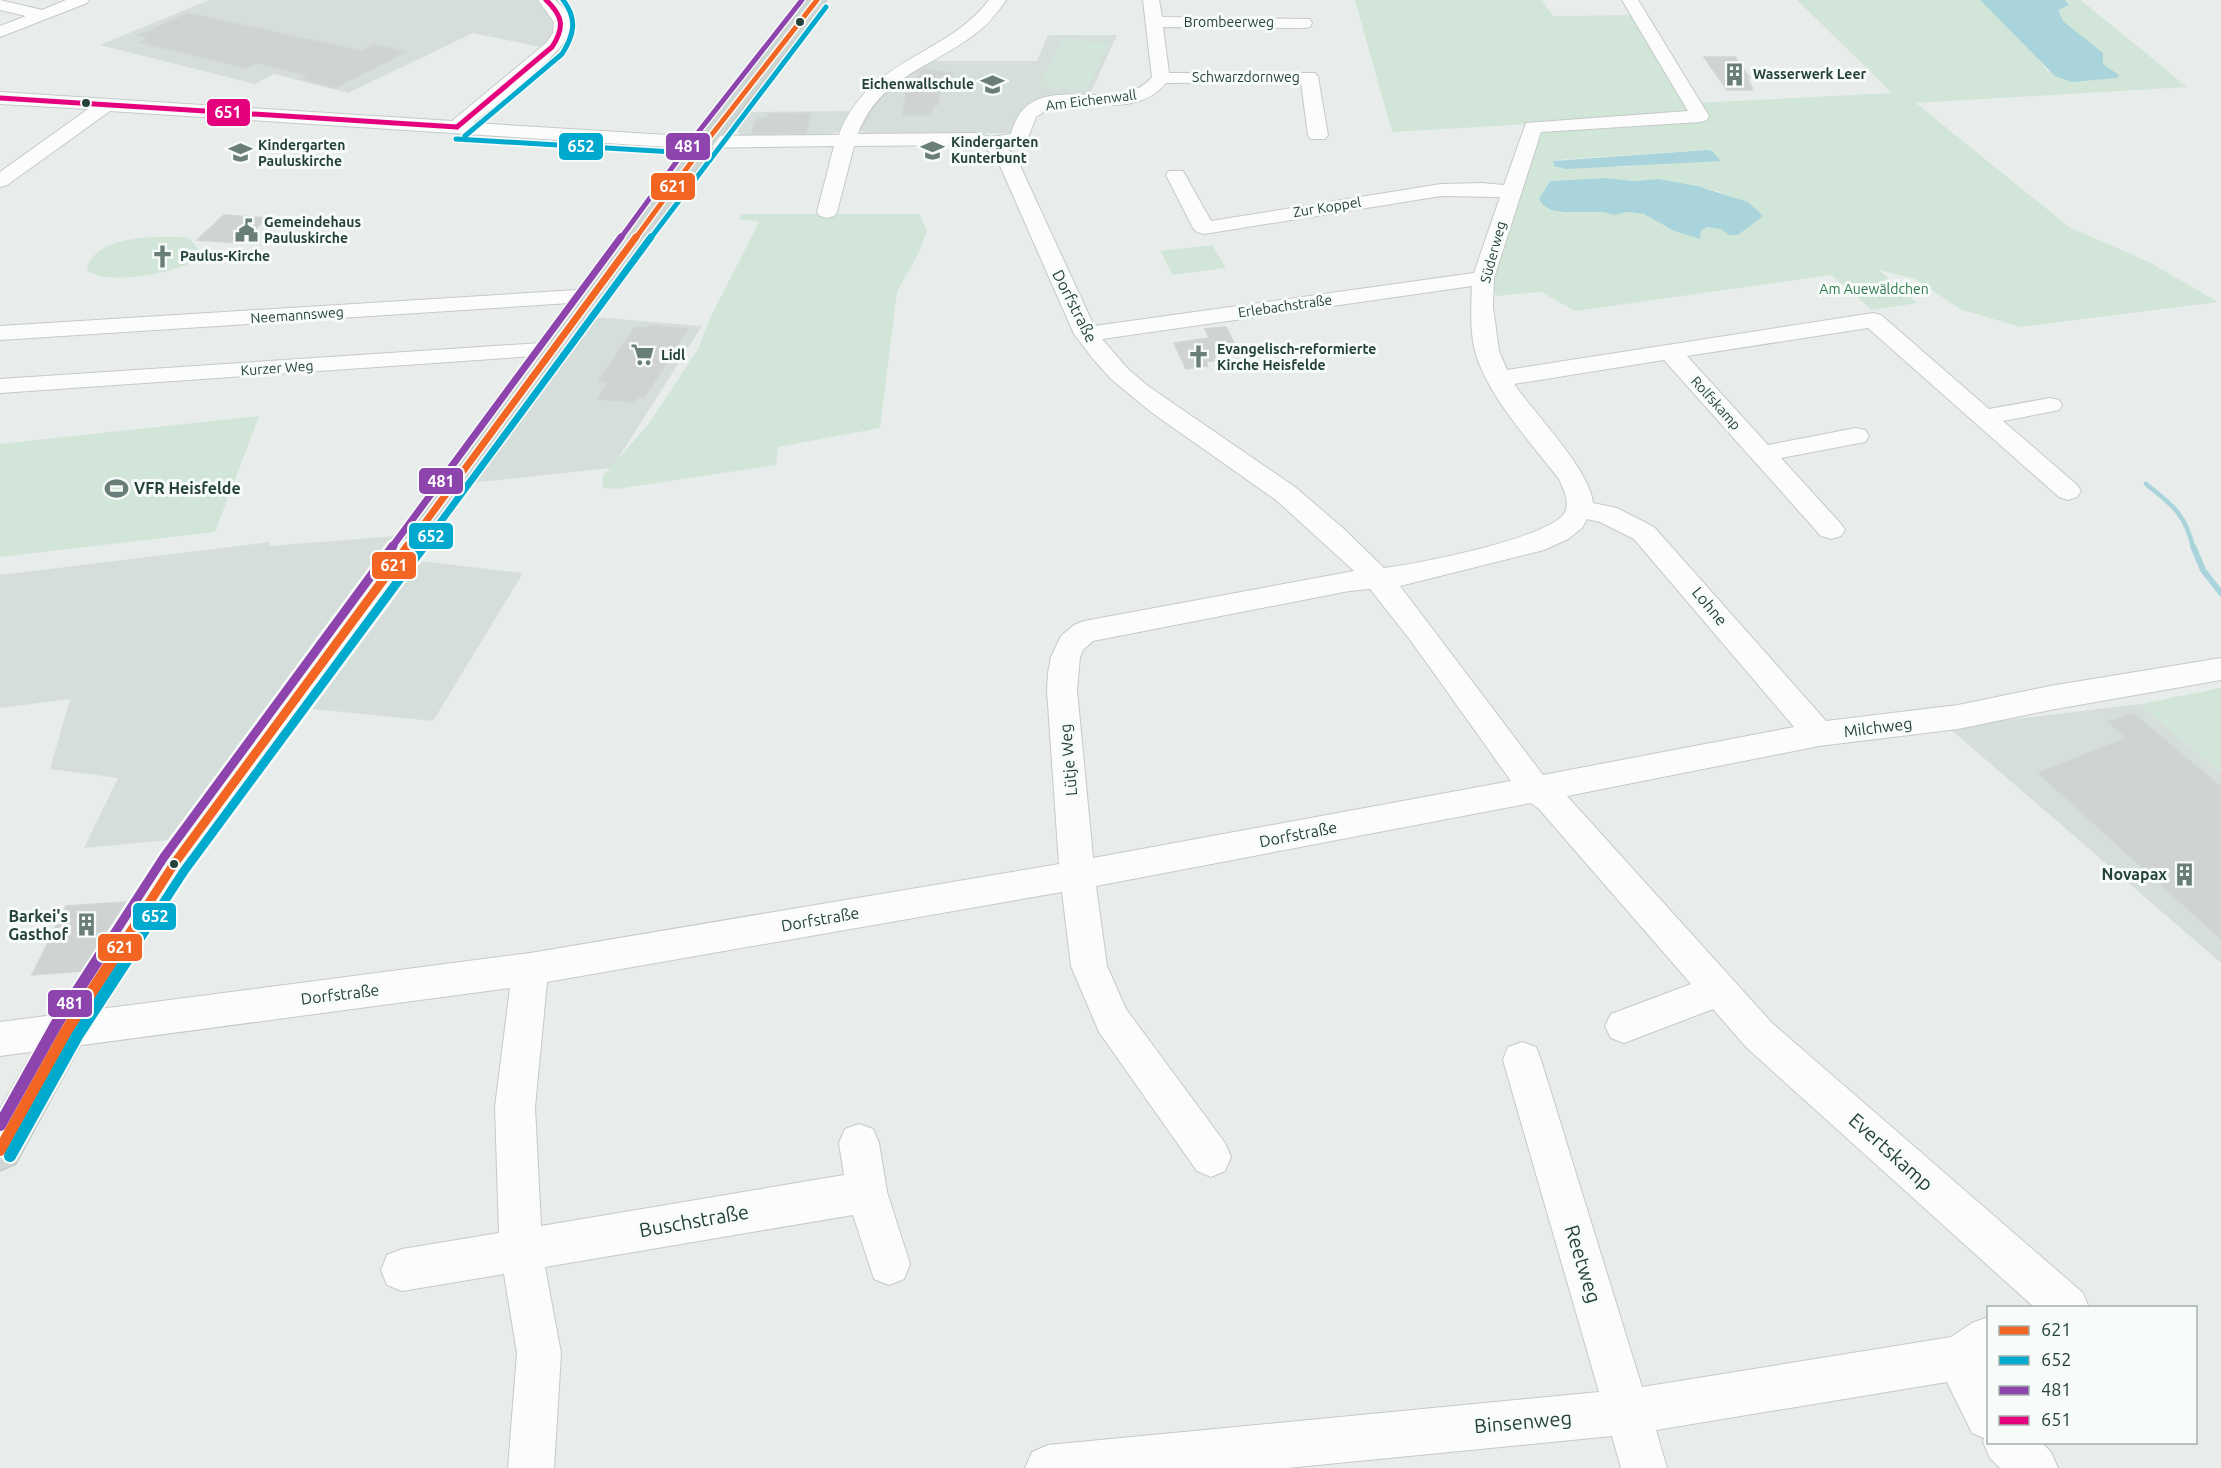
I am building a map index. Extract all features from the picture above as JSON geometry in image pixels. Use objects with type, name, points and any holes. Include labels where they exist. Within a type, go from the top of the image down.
[{"type":"main road","points":[[0,1150],[67,1030],[174,864],[706,142],[817,0]]},
{"type":"street","points":[[0,33],[81,0]]},
{"type":"street","points":[[457,127],[552,47],[562,33],[564,23],[560,13],[546,0]]},
{"type":"street","points":[[827,212],[854,120],[865,102],[896,75],[968,32],[990,14],[998,0]]},
{"type":"street","points":[[1151,0],[1161,78]]},
{"type":"street","name":"Süderweg","points":[[1580,509],[1580,495],[1571,477],[1516,405],[1487,351],[1482,307],[1483,278],[1533,126],[1700,116],[1630,0]]},
{"type":"street","points":[[0,4],[43,15]]},
{"type":"street","name":"Brombeerweg","points":[[1155,22],[1304,23]]},
{"type":"street","name":"Schwarzdornweg","points":[[1161,78],[1309,77],[1318,135]]},
{"type":"street","name":"Am Eichenwall","points":[[991,143],[1018,139],[1028,114],[1047,104],[1132,97],[1153,88],[1161,78]]},
{"type":"street","points":[[0,98],[706,142],[974,139],[991,143]]},
{"type":"street","points":[[0,181],[106,105]]},
{"type":"street","name":"Dorfstraße","points":[[0,1039],[530,969],[1077,875],[1536,789],[1378,579],[1313,517],[1250,467],[1149,400],[1115,371],[1086,334],[1006,157],[991,143]]},
{"type":"street","name":"Zur Koppel","points":[[1176,175],[1204,228],[1441,190],[1482,189],[1510,192]]},
{"type":"street","name":"Erlebachstraße","points":[[1086,334],[1483,278]]},
{"type":"street","name":"Neemannsweg","points":[[0,333],[593,296]]},
{"type":"street","points":[[1500,379],[1873,320],[2068,491]]},
{"type":"street","name":"Kurzer Weg","points":[[0,386],[555,349]]},
{"type":"street","name":"Rolfskamp","points":[[1670,352],[1831,530]]},
{"type":"street","points":[[1984,417],[2050,405]]},
{"type":"street","points":[[1762,454],[1856,436]]},
{"type":"street","points":[[1378,579],[1409,575],[1534,543],[1558,533],[1572,522],[1580,509]]},
{"type":"street","name":"Lohne","points":[[1580,509],[1607,514],[1644,532],[1819,734]]},
{"type":"street","name":"Lütje Weg","points":[[1211,1157],[1112,1020],[1089,966],[1077,875],[1062,690],[1064,661],[1074,638],[1084,632],[1349,581],[1378,579]]},
{"type":"street","name":"Milchweg","points":[[1536,789],[1819,734],[1958,717],[2050,698],[2221,669]]},
{"type":"street","name":"Evertskamp","points":[[1536,789],[1551,800],[1759,1035],[2052,1304]]},
{"type":"street","points":[[530,969],[515,1107],[520,1250],[539,1353],[531,1468]]},
{"type":"street","points":[[1624,1026],[1720,990]]},
{"type":"street","name":"Reetweg","points":[[1522,1060],[1644,1468]]},
{"type":"street","points":[[859,1143],[867,1192],[889,1264]]},
{"type":"street","name":"Buschstraße","points":[[402,1270],[867,1192]]},
{"type":"street","points":[[1974,1348],[1987,1408]]},
{"type":"street","name":"Binsenweg","points":[[1067,1467],[1628,1412],[1974,1348]]},
{"type":"street","points":[[2001,1444],[2013,1468]]},
{"type":"street","points":[[2007,1444],[2035,1468]]},
{"type":"shaded area","points":[[209,0],[542,0],[559,22],[545,48],[473,33],[348,93],[274,74],[255,84],[100,45]]},
{"type":"shaded area","name":"Eichenwallschule","points":[[1048,35],[1117,35],[1089,96],[1046,100],[1028,106],[1017,118],[1011,133],[871,136],[856,128],[869,103],[923,61],[1037,61]]},
{"type":"shaded area","name":"Eichenwallschule","points":[[850,111],[839,132],[828,135],[740,135],[736,128],[747,112]]},
{"type":"shaded area","points":[[594,317],[702,326],[612,468],[459,484]]},
{"type":"shaded area","points":[[409,535],[387,561],[419,561],[523,573],[433,721],[272,705],[170,840],[84,848],[118,778],[50,769],[70,699],[0,708],[0,575],[270,542],[269,546]]},
{"type":"shaded area","points":[[2140,704],[2221,773],[2221,963],[1948,727]]},
{"type":"green space","points":[[1355,0],[1542,0],[1553,16],[1637,15],[1692,109],[1683,115],[1392,132]]},
{"type":"green space","name":"Am Auewäldchen","points":[[1797,0],[1980,0],[2036,56],[2047,71],[2080,81],[2117,78],[2119,75],[2103,64],[2103,53],[2076,34],[2060,16],[2058,9],[2069,5],[2065,0],[2081,0],[2187,87],[1916,103],[2069,227],[2149,262],[2218,302],[2020,327],[1960,309],[1915,279],[1879,270],[1917,303],[1872,310],[1831,275],[1575,311],[1541,292],[1496,296],[1490,277],[1541,129],[1706,121],[1695,103],[1892,93]],"holes":[[[1707,150],[1628,167],[1553,161],[1567,159]],[[1606,178],[1634,181],[1659,179],[1696,186],[1720,192],[1763,216],[1750,224],[1736,228],[1707,227],[1701,231],[1700,239],[1674,231],[1644,214],[1564,212],[1551,210],[1539,199],[1550,181]]]},
{"type":"green space","points":[[1064,39],[1109,43],[1087,90],[1040,86]]},
{"type":"green space","points":[[742,214],[919,214],[927,231],[919,252],[897,292],[880,428],[778,447],[776,465],[617,489],[603,488],[602,477],[648,425],[698,349],[710,318],[759,222],[739,219]]},
{"type":"green space","points":[[142,238],[189,238],[200,251],[193,261],[170,271],[122,278],[96,275],[87,270],[92,258],[113,244]]},
{"type":"green space","points":[[1212,245],[1226,268],[1173,275],[1160,251]]},
{"type":"green space","name":"VFR Heisfelde","points":[[259,416],[215,532],[0,557],[0,444]]},
{"type":"green space","points":[[2221,688],[2221,773],[2140,704]]},
{"type":"water","points":[[1980,0],[2065,0],[2069,5],[2058,10],[2063,21],[2103,53],[2103,64],[2119,75],[2117,78],[2072,82],[2055,76]]},
{"type":"water","points":[[1712,151],[1721,161],[1566,169],[1554,166],[1553,161]]},
{"type":"water","points":[[1606,178],[1634,181],[1659,179],[1697,186],[1748,202],[1763,216],[1738,235],[1729,235],[1721,229],[1707,227],[1701,231],[1700,239],[1674,231],[1644,214],[1564,212],[1551,210],[1539,199],[1550,181]]},
{"type":"building","points":[[188,13],[361,51],[375,44],[406,52],[334,88],[302,79],[309,76],[257,63],[246,68],[139,42],[149,38],[139,35]]},
{"type":"building","name":"Wasserwerk Leer","points":[[1704,57],[1735,57],[1750,78],[1747,78],[1753,90],[1727,90]]},
{"type":"building","name":"Eichenwallschule","points":[[924,69],[954,73],[941,88],[938,105],[933,105],[931,115],[903,115],[906,92],[910,92],[911,83]]},
{"type":"building","points":[[811,113],[806,133],[752,133],[757,118],[767,118],[768,114]]},
{"type":"building","name":"Gemeindehaus Pauluskirche","points":[[224,215],[267,218],[241,243],[197,240]]},
{"type":"building","name":"Lidl","points":[[649,325],[688,329],[644,398],[637,398],[634,402],[598,399],[608,383],[598,382],[635,327],[647,328]]},
{"type":"building","points":[[1226,327],[1238,351],[1216,353],[1219,360],[1206,362],[1208,366],[1186,369],[1174,343],[1209,338],[1205,329]]},
{"type":"building","name":"Novapax","points":[[2133,713],[2221,787],[2221,939],[2038,773],[2126,738],[2108,722]]},
{"type":"building","name":"Barkei's Gasthof","points":[[126,902],[81,971],[32,975],[66,906]]},
{"type":"waterway","points":[[2146,484],[2176,511],[2186,526],[2193,547]]},
{"type":"waterway","points":[[2193,546],[2203,570],[2221,593]]},
{"type":"transit line","name":"651","points":[[457,127],[552,47],[560,33],[562,22],[557,12],[546,0]]},
{"type":"transit line","name":"652","points":[[465,136],[562,54],[573,34],[574,27],[572,14],[563,0]]},
{"type":"transit line","name":"481","points":[[0,1125],[57,1023],[164,857],[696,135],[802,0]]},
{"type":"transit line","name":"621","points":[[0,1150],[67,1030],[174,864],[706,142],[817,0]]},
{"type":"transit line","name":"652","points":[[10,1156],[77,1036],[184,871],[716,149],[826,7]]},
{"type":"transit line","name":"651","points":[[0,98],[457,127]]},
{"type":"transit line","name":"652","points":[[456,139],[706,154]]},
{"type":"place","name":"Wasserwerk Leer","points":[[1735,74]]},
{"type":"place","name":"Eichenwallschule","points":[[992,84]]},
{"type":"place","name":"Kindergarten Kunterbunt","points":[[933,150]]},
{"type":"place","name":"Kindergarten Pauluskirche","points":[[240,153]]},
{"type":"place","name":"Gemeindehaus Pauluskirche","points":[[246,230]]},
{"type":"place","name":"Paulus-Kirche","points":[[162,256]]},
{"type":"place","name":"Lidl","points":[[643,355]]},
{"type":"place","name":"Evangelisch-reformierte Kirche Heisfelde","points":[[1199,357]]},
{"type":"place","name":"VFR Heisfelde","points":[[116,488]]},
{"type":"place","name":"Novapax","points":[[2185,874]]},
{"type":"place","name":"Barkei's Gasthof","points":[[86,925]]}]
